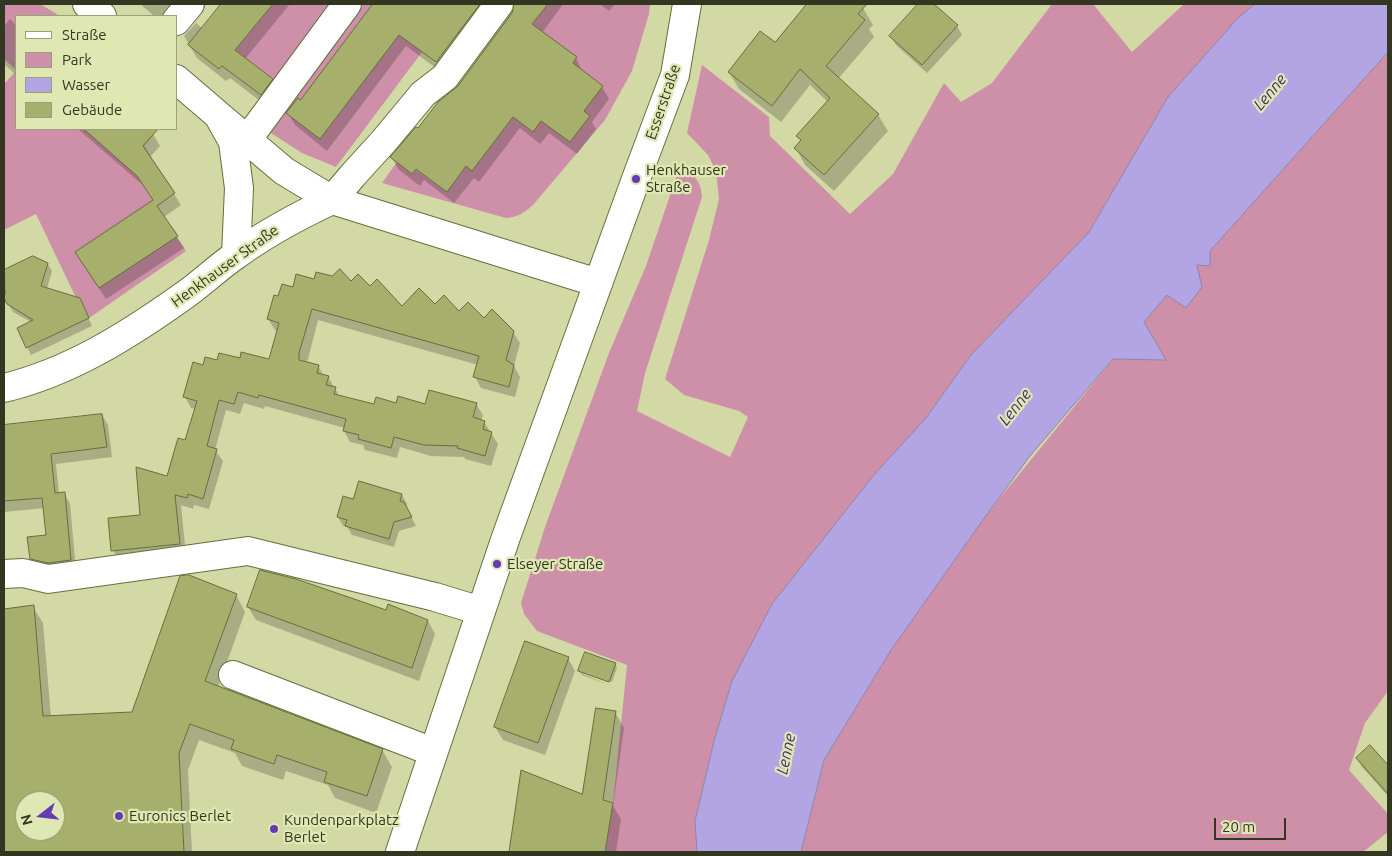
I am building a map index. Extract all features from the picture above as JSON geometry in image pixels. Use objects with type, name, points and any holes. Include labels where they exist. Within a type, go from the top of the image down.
[{"type":"street","points":[[87,4],[101,15]]},
{"type":"street","points":[[178,19],[190,4]]},
{"type":"street","points":[[247,140],[347,4]]},
{"type":"street","points":[[332,200],[423,94],[445,77],[499,4]]},
{"type":"street","name":"Esserstraße","points":[[598,283],[675,75],[687,4]]},
{"type":"street","points":[[178,81],[284,171],[332,200],[598,283],[506,537],[400,852]]},
{"type":"street","points":[[218,115],[233,142],[239,188],[236,255]]},
{"type":"street","name":"Henkhauser Straße","points":[[4,388],[64,368],[105,348],[183,296],[236,255],[284,224],[332,200]]},
{"type":"street","points":[[4,574],[22,573],[48,579],[248,551],[435,597],[481,611]]},
{"type":"street","points":[[233,675],[433,752]]},
{"type":"green space","points":[[4,4],[40,4],[58,15],[15,15],[15,69],[4,59]]},
{"type":"green space","points":[[273,4],[337,4],[281,85],[248,60],[229,57]]},
{"type":"green space","points":[[354,4],[464,5],[426,55],[422,52],[336,167],[302,153],[263,128]]},
{"type":"green space","points":[[538,4],[650,4],[649,14],[632,71],[605,120],[533,205],[521,214],[506,218],[382,183],[397,162],[412,174],[416,170],[447,192],[466,166],[471,170],[486,87],[544,9]]},
{"type":"green space","points":[[1052,4],[1093,4],[1132,52],[1184,4],[1255,4],[1237,19],[1168,97],[1089,232],[971,355],[926,418],[873,476],[772,604],[732,681],[714,741],[695,821],[697,852],[605,852],[613,803],[627,665],[537,631],[524,614],[521,603],[545,527],[609,353],[646,266],[680,166],[698,182],[702,197],[645,373],[637,411],[730,457],[748,417],[739,411],[684,395],[665,379],[709,240],[719,199],[716,171],[708,155],[687,133],[702,65],[769,117],[770,136],[850,214],[893,174],[944,83],[961,102],[992,83]]},
{"type":"green space","points":[[1388,52],[1388,691],[1365,723],[1349,770],[1388,814],[1388,832],[1363,852],[801,852],[824,760],[891,650],[990,510],[1113,359],[1166,360],[1144,322],[1167,294],[1186,307],[1197,265],[1210,266],[1210,251]]},
{"type":"green space","points":[[15,72],[15,130],[157,130],[144,146],[175,193],[157,206],[186,251],[89,318],[80,299],[77,300],[36,214],[4,230],[4,84]]},
{"type":"water","name":"Lenne","points":[[1255,4],[1388,4],[1388,52],[1210,251],[1210,266],[1197,265],[1202,287],[1186,308],[1167,295],[1144,322],[1166,360],[1113,359],[1030,456],[990,510],[891,650],[824,760],[801,852],[697,852],[695,821],[714,741],[732,681],[772,604],[873,476],[926,418],[971,355],[1089,232],[1168,97],[1237,19]]},
{"type":"building","points":[[221,4],[273,4],[235,50],[273,79],[261,95],[222,66],[219,69],[188,45]]},
{"type":"building","points":[[373,4],[480,4],[436,62],[399,35],[320,139],[286,113],[298,98],[300,100]]},
{"type":"building","points":[[514,4],[548,4],[532,24],[577,57],[573,63],[603,86],[584,111],[590,116],[570,142],[541,121],[533,132],[513,117],[472,171],[466,166],[447,192],[416,169],[412,174],[390,157],[416,127],[418,128],[438,102],[458,86],[512,13]]},
{"type":"building","points":[[807,4],[867,4],[858,14],[865,20],[826,66],[879,114],[824,175],[794,148],[801,140],[796,136],[830,98],[800,69],[772,106],[728,72],[760,31],[775,42]]},
{"type":"building","points":[[918,4],[934,4],[958,25],[922,65],[889,36]]},
{"type":"building","points":[[85,130],[157,130],[143,146],[175,193],[157,206],[178,236],[99,288],[75,252],[153,200],[137,176]]},
{"type":"building","points":[[33,256],[48,263],[41,286],[80,298],[89,318],[26,348],[17,328],[33,320],[7,304],[4,298],[4,270]]},
{"type":"building","points":[[340,269],[351,281],[358,274],[370,286],[377,279],[402,306],[419,288],[435,304],[444,295],[459,311],[468,302],[484,318],[492,309],[514,331],[506,360],[514,365],[509,387],[473,377],[479,356],[312,309],[299,353],[299,360],[319,365],[317,373],[329,376],[326,385],[336,387],[334,394],[374,404],[376,397],[396,403],[398,396],[425,404],[429,390],[477,403],[473,417],[485,421],[483,429],[492,432],[485,456],[457,448],[458,446],[424,445],[394,437],[391,448],[358,439],[359,435],[343,431],[346,419],[259,395],[258,398],[238,392],[234,404],[219,400],[207,446],[217,449],[203,499],[188,494],[187,498],[175,495],[180,544],[111,551],[108,518],[140,515],[136,467],[167,476],[178,438],[185,440],[197,401],[183,397],[193,362],[203,365],[205,357],[217,360],[219,353],[240,358],[241,352],[269,359],[279,323],[267,319],[274,295],[278,296],[282,284],[293,287],[296,274],[314,279],[316,272],[332,276]]},
{"type":"building","points":[[102,414],[107,447],[51,454],[55,493],[65,492],[71,560],[48,563],[30,559],[27,537],[46,535],[42,498],[4,501],[4,425]]},
{"type":"building","points":[[359,481],[402,494],[400,501],[404,502],[412,517],[394,522],[389,539],[345,526],[347,520],[337,517],[343,496],[353,499]]},
{"type":"building","points":[[260,570],[296,579],[386,610],[388,604],[428,620],[412,668],[247,607]]},
{"type":"building","points":[[189,575],[237,594],[205,681],[383,749],[367,796],[324,782],[327,772],[277,755],[274,764],[231,749],[234,740],[190,724],[179,753],[184,852],[4,852],[4,609],[34,605],[43,716],[132,712],[180,576]]},
{"type":"building","points":[[525,641],[569,657],[538,743],[494,727]]},
{"type":"building","points":[[585,652],[616,663],[609,682],[578,671]]},
{"type":"building","points":[[596,708],[616,711],[603,800],[613,803],[605,852],[509,852],[521,770],[582,794]]},
{"type":"building","points":[[1370,745],[1388,765],[1388,794],[1356,758]]},
{"type":"place","name":"Henkhauser Straße","points":[[636,179]]},
{"type":"place","name":"Elseyer Straße","points":[[497,564]]},
{"type":"place","name":"Euronics Berlet","points":[[119,816]]},
{"type":"place","name":"Kundenparkplatz Berlet","points":[[274,829]]}]
